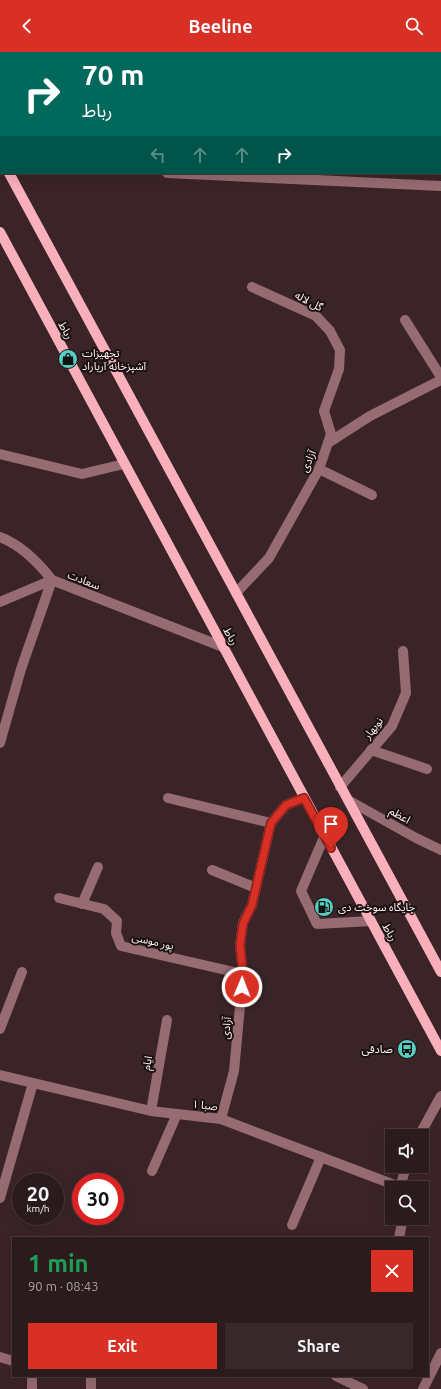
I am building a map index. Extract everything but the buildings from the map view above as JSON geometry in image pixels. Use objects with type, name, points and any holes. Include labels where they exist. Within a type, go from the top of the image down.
[{"type":"main road","points":[[12,174],[236,594],[441,972]]},
{"type":"main road","name":"رباط","points":[[0,232],[441,1051]]},
{"type":"street","points":[[188,174],[441,186]]},
{"type":"street","name":"گل لاله","points":[[252,288],[316,316],[330,331],[340,350],[339,369],[324,411],[331,434],[328,444]]},
{"type":"street","points":[[405,320],[441,377]]},
{"type":"street","name":"آزادی","points":[[236,594],[269,558],[319,469],[328,444],[370,416],[441,380]]},
{"type":"street","points":[[0,454],[82,474],[124,464]]},
{"type":"street","points":[[319,469],[372,495]]},
{"type":"street","points":[[0,537],[35,560],[52,580],[0,602]]},
{"type":"street","name":"سعادت","points":[[0,743],[20,669],[52,580],[223,647]]},
{"type":"street","name":"نوبهار","points":[[340,787],[392,726],[406,693],[403,651]]},
{"type":"street","points":[[371,750],[427,769]]},
{"type":"street","points":[[168,798],[271,823]]},
{"type":"street","name":"آزادی","points":[[221,1119],[234,1072],[243,974],[240,945],[243,924],[252,905],[271,823],[286,805],[304,798]]},
{"type":"street","name":"اعظم","points":[[348,800],[416,838],[441,850]]},
{"type":"street","points":[[325,835],[301,891],[316,924],[371,921]]},
{"type":"street","points":[[82,904],[98,868]]},
{"type":"street","points":[[212,870],[256,888]]},
{"type":"street","name":"پور موسی","points":[[59,898],[104,909],[117,922],[116,933],[121,946],[243,974]]},
{"type":"street","points":[[0,1029],[22,972]]},
{"type":"street","name":"ایام","points":[[151,1111],[167,1020]]},
{"type":"street","name":"صبا ۱","points":[[0,1075],[151,1111],[221,1119],[385,1181]]},
{"type":"street","points":[[0,1198],[2,1179],[33,1083]]},
{"type":"street","points":[[423,1129],[441,1096]]},
{"type":"street","points":[[152,1171],[177,1114]]},
{"type":"street","points":[[292,1225],[321,1157]]},
{"type":"street","points":[[399,1237],[402,1225]]},
{"type":"street","points":[[424,1389],[441,1353]]},
{"type":"street","points":[[0,1357],[12,1361]]},
{"type":"street","points":[[32,1377],[32,1389]]},
{"type":"street","points":[[90,1389],[91,1377]]},
{"type":"street","points":[[348,1379],[363,1389]]},
{"type":"place","name":"تجهیزات آشپزخانه آریاراد","points":[[68,359]]},
{"type":"place","name":"جایگاه سوخت دی","points":[[324,907]]},
{"type":"place","name":"صادقی","points":[[407,1049]]},
{"type":"route","points":[[242,987],[243,974],[240,945],[243,924],[252,905],[271,823],[286,805],[304,798],[331,848]]}]
